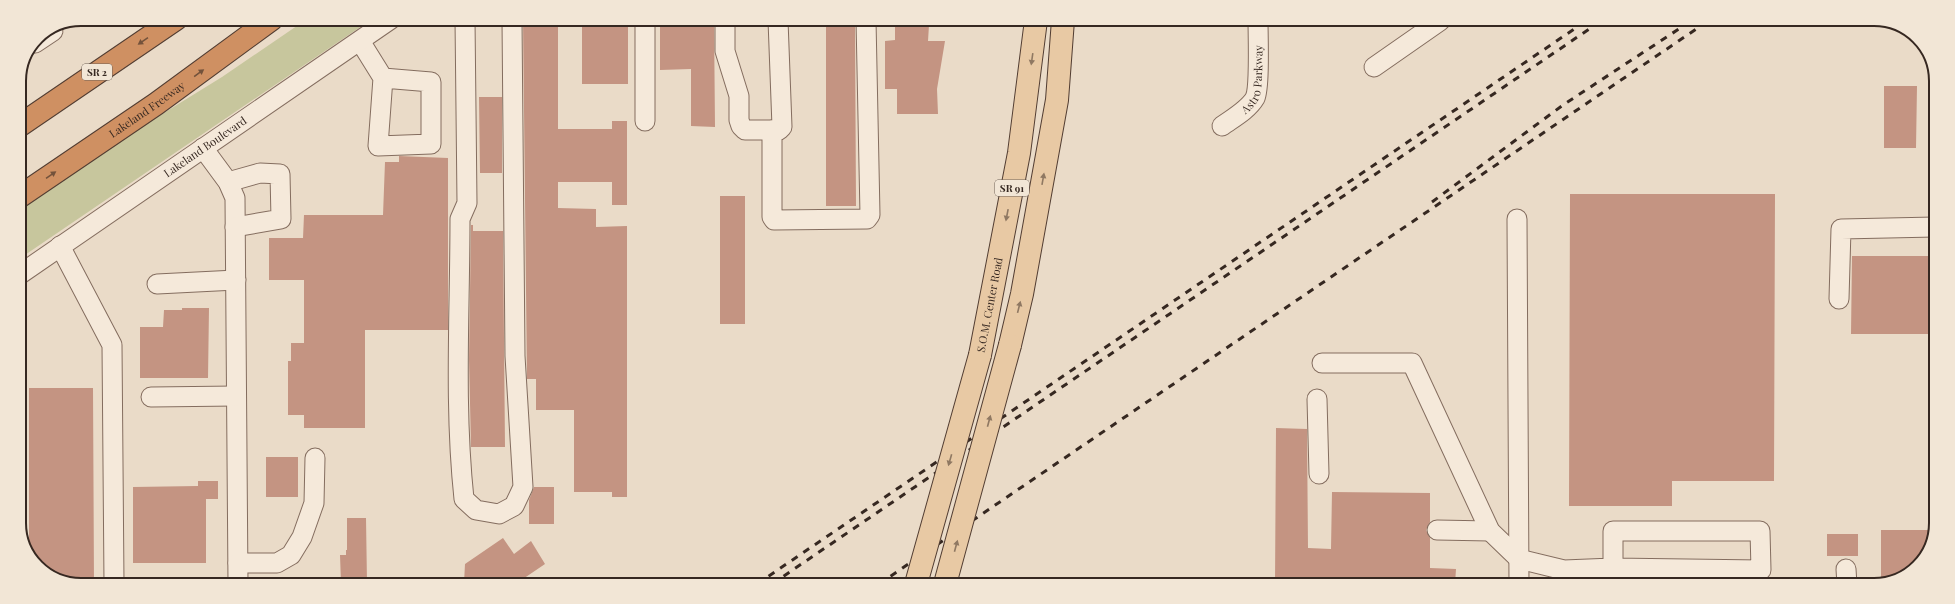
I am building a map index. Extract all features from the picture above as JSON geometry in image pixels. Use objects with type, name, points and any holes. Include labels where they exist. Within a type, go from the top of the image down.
[{"type":"highway","name":"SR 2","points":[[26,121],[166,26]]},
{"type":"highway","name":"Lakeland Freeway","points":[[26,192],[156,104],[262,26]]},
{"type":"main road","name":"S.O.M. Center Road","points":[[918,578],[980,355],[1019,153],[1035,26]]},
{"type":"main road","name":"SR 91","points":[[947,578],[1010,345],[1022,294],[1057,100],[1063,26]]},
{"type":"street","name":"Lakeland Boulevard","points":[[26,269],[381,26]]},
{"type":"street","points":[[465,26],[467,203],[460,219],[458,432],[464,499],[476,510],[500,514],[514,506],[523,487],[515,356],[512,26]]},
{"type":"street","points":[[645,26],[646,121]]},
{"type":"street","points":[[725,26],[726,51],[739,96],[741,126],[745,130],[779,130],[782,126],[782,120],[778,26]]},
{"type":"street","points":[[772,130],[772,217],[774,220],[867,219],[870,215],[866,26]]},
{"type":"street","name":"Astro Parkway","points":[[1222,126],[1242,111],[1255,97],[1259,56],[1258,26]]},
{"type":"street","points":[[1374,67],[1433,26]]},
{"type":"street","points":[[360,41],[383,78]]},
{"type":"street","points":[[203,148],[228,182],[235,198],[238,578]]},
{"type":"street","points":[[228,182],[260,173],[280,174],[281,219],[235,227]]},
{"type":"street","points":[[1517,219],[1519,578]]},
{"type":"street","points":[[1839,299],[1840,229],[1929,227]]},
{"type":"street","points":[[60,246],[112,345],[114,578]]},
{"type":"street","points":[[157,284],[236,280]]},
{"type":"street","points":[[1322,363],[1412,363],[1490,531],[1519,559],[1564,570],[1614,568],[1761,570],[1760,530],[1613,530],[1614,568]]},
{"type":"street","points":[[151,397],[236,396]]},
{"type":"street","points":[[1317,399],[1319,474]]},
{"type":"street","points":[[238,563],[277,563],[291,555],[302,536],[314,503],[315,458]]},
{"type":"street","points":[[1437,530],[1490,531]]},
{"type":"green space","points":[[297,26],[362,26],[26,254],[26,201],[91,158],[222,77]]},
{"type":"building","points":[[523,26],[558,26],[558,129],[612,129],[612,121],[627,121],[627,205],[612,205],[612,182],[558,182],[558,208],[596,209],[596,227],[627,226],[627,497],[612,497],[612,492],[574,492],[574,410],[536,410],[536,379],[527,379]]},
{"type":"building","points":[[660,26],[714,26],[715,127],[691,126],[691,69],[660,70]]},
{"type":"building","points":[[826,26],[855,26],[856,206],[826,206]]},
{"type":"building","points":[[895,26],[929,26],[928,41],[945,41],[937,89],[938,114],[897,114],[897,89],[885,89],[885,41],[895,40]]},
{"type":"building","points":[[582,27],[628,27],[628,84],[582,84]]},
{"type":"building","points":[[1884,86],[1917,86],[1916,148],[1884,148]]},
{"type":"building","points":[[479,97],[502,97],[502,173],[480,173]]},
{"type":"building","points":[[399,156],[448,158],[448,330],[365,330],[365,428],[304,428],[304,415],[288,415],[288,361],[291,361],[291,343],[304,343],[304,280],[269,280],[269,238],[303,238],[304,215],[383,215],[385,162],[399,162]]},
{"type":"building","points":[[1570,194],[1775,194],[1774,481],[1672,481],[1672,506],[1569,506]]},
{"type":"building","points":[[720,196],[745,196],[745,324],[720,324]]},
{"type":"building","points":[[471,225],[473,225],[473,231],[503,231],[505,447],[471,447],[469,359]]},
{"type":"building","points":[[1852,256],[1929,256],[1929,334],[1851,334]]},
{"type":"building","points":[[182,308],[209,308],[208,378],[140,378],[140,327],[163,327],[164,310],[182,310]]},
{"type":"building","points":[[29,388],[93,388],[94,578],[74,578],[51,569],[37,556],[29,541]]},
{"type":"building","points":[[1276,428],[1307,429],[1308,548],[1331,549],[1332,492],[1430,493],[1430,522],[1426,530],[1430,538],[1430,568],[1456,569],[1455,578],[1275,578]]},
{"type":"building","points":[[266,457],[298,457],[298,497],[266,497]]},
{"type":"building","points":[[198,481],[218,481],[218,499],[206,499],[206,563],[133,563],[133,487],[198,486]]},
{"type":"building","points":[[534,487],[554,487],[554,524],[529,524],[529,500]]},
{"type":"building","points":[[347,518],[366,518],[367,578],[341,578],[340,555],[346,555]]},
{"type":"building","points":[[1881,530],[1929,530],[1925,544],[1913,562],[1892,575],[1881,578]]},
{"type":"building","points":[[1827,534],[1858,534],[1858,556],[1827,556]]},
{"type":"building","points":[[503,538],[514,554],[531,541],[545,564],[524,578],[464,578],[465,564]]},
{"type":"railway","points":[[766,578],[1579,26]]},
{"type":"railway","points":[[781,578],[1594,26]]},
{"type":"railway","points":[[1432,202],[1563,105],[1683,26]]},
{"type":"railway","points":[[888,578],[1701,26]]}]
